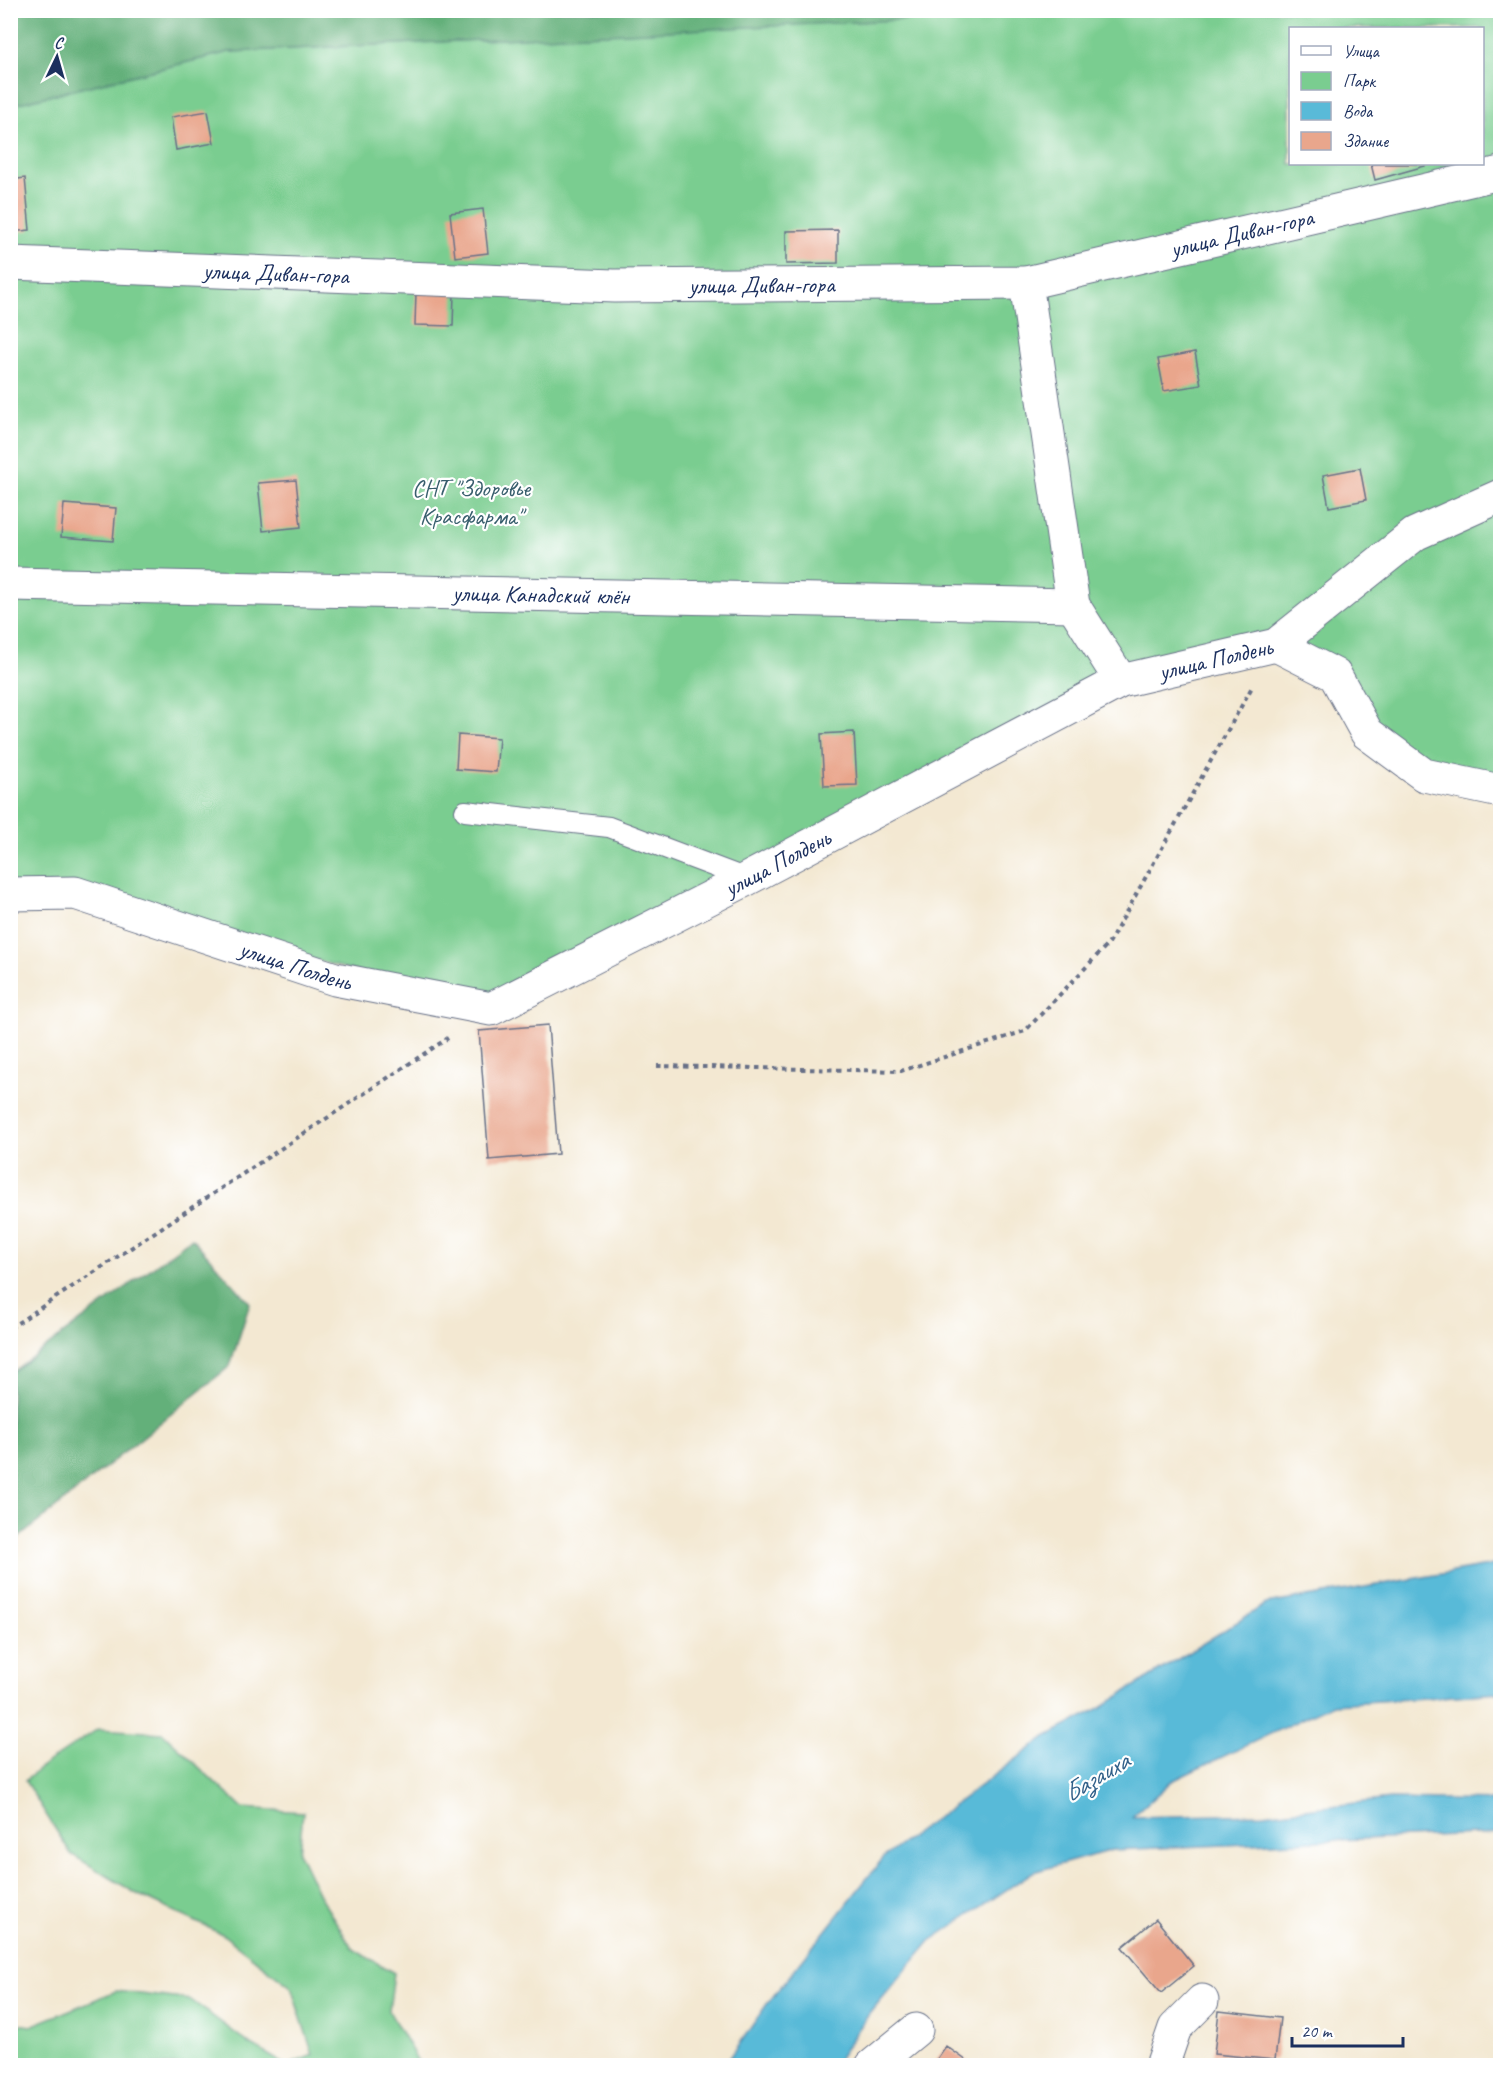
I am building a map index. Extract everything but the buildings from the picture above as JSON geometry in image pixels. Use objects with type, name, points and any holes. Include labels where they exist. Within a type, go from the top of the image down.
[{"type":"street","name":"улица Диван-гора","points":[[10,263],[614,286],[1026,283],[1500,173]]},
{"type":"street","points":[[1026,283],[1073,605],[1121,681]]},
{"type":"street","name":"улица Полдень","points":[[10,894],[75,893],[335,979],[491,1009],[747,879],[1121,681],[1276,645],[1415,534],[1500,496]]},
{"type":"street","name":"улица Канадский клён","points":[[10,584],[1073,605]]},
{"type":"street","points":[[1276,645],[1335,675],[1368,733],[1424,775],[1500,791]]},
{"type":"street","points":[[1162,2066],[1175,2028],[1202,2001]]},
{"type":"street","points":[[872,2066],[916,2030]]},
{"type":"lane","points":[[465,811],[609,827],[747,879]]},
{"type":"path","points":[[657,1066],[902,1071],[1025,1031],[1109,943],[1276,645]]},
{"type":"path","points":[[10,1328],[491,1009]]},
{"type":"green space","name":"СНТ \"Здоровье Красфарма\"","points":[[1085,10],[1500,11],[1500,791],[1424,775],[1335,675],[1276,645],[1121,681],[491,1009],[75,893],[11,894],[10,105],[229,52]]},
{"type":"green space","points":[[10,11],[1085,11],[229,52],[11,105]]},
{"type":"green space","points":[[192,1238],[250,1303],[230,1366],[11,1544],[11,1373]]},
{"type":"green space","points":[[98,1729],[163,1733],[242,1808],[303,1812],[299,1853],[319,1895],[353,1949],[394,1973],[389,2011],[420,2065],[288,2065],[313,2055],[291,1987],[222,1934],[137,1894],[71,1854],[25,1781],[44,1765]]},
{"type":"green space","points":[[116,1991],[191,2000],[250,2044],[286,2065],[11,2065],[11,2023],[31,2026]]},
{"type":"water","name":"Базаиха","points":[[1500,1564],[1500,1693],[1333,1704],[1172,1781],[1132,1817],[1263,1814],[1390,1799],[1500,1801],[1500,1833],[1112,1850],[1033,1872],[930,1941],[869,2014],[834,2065],[725,2065],[767,2004],[884,1857],[1046,1737],[1098,1709],[1266,1604]]}]
